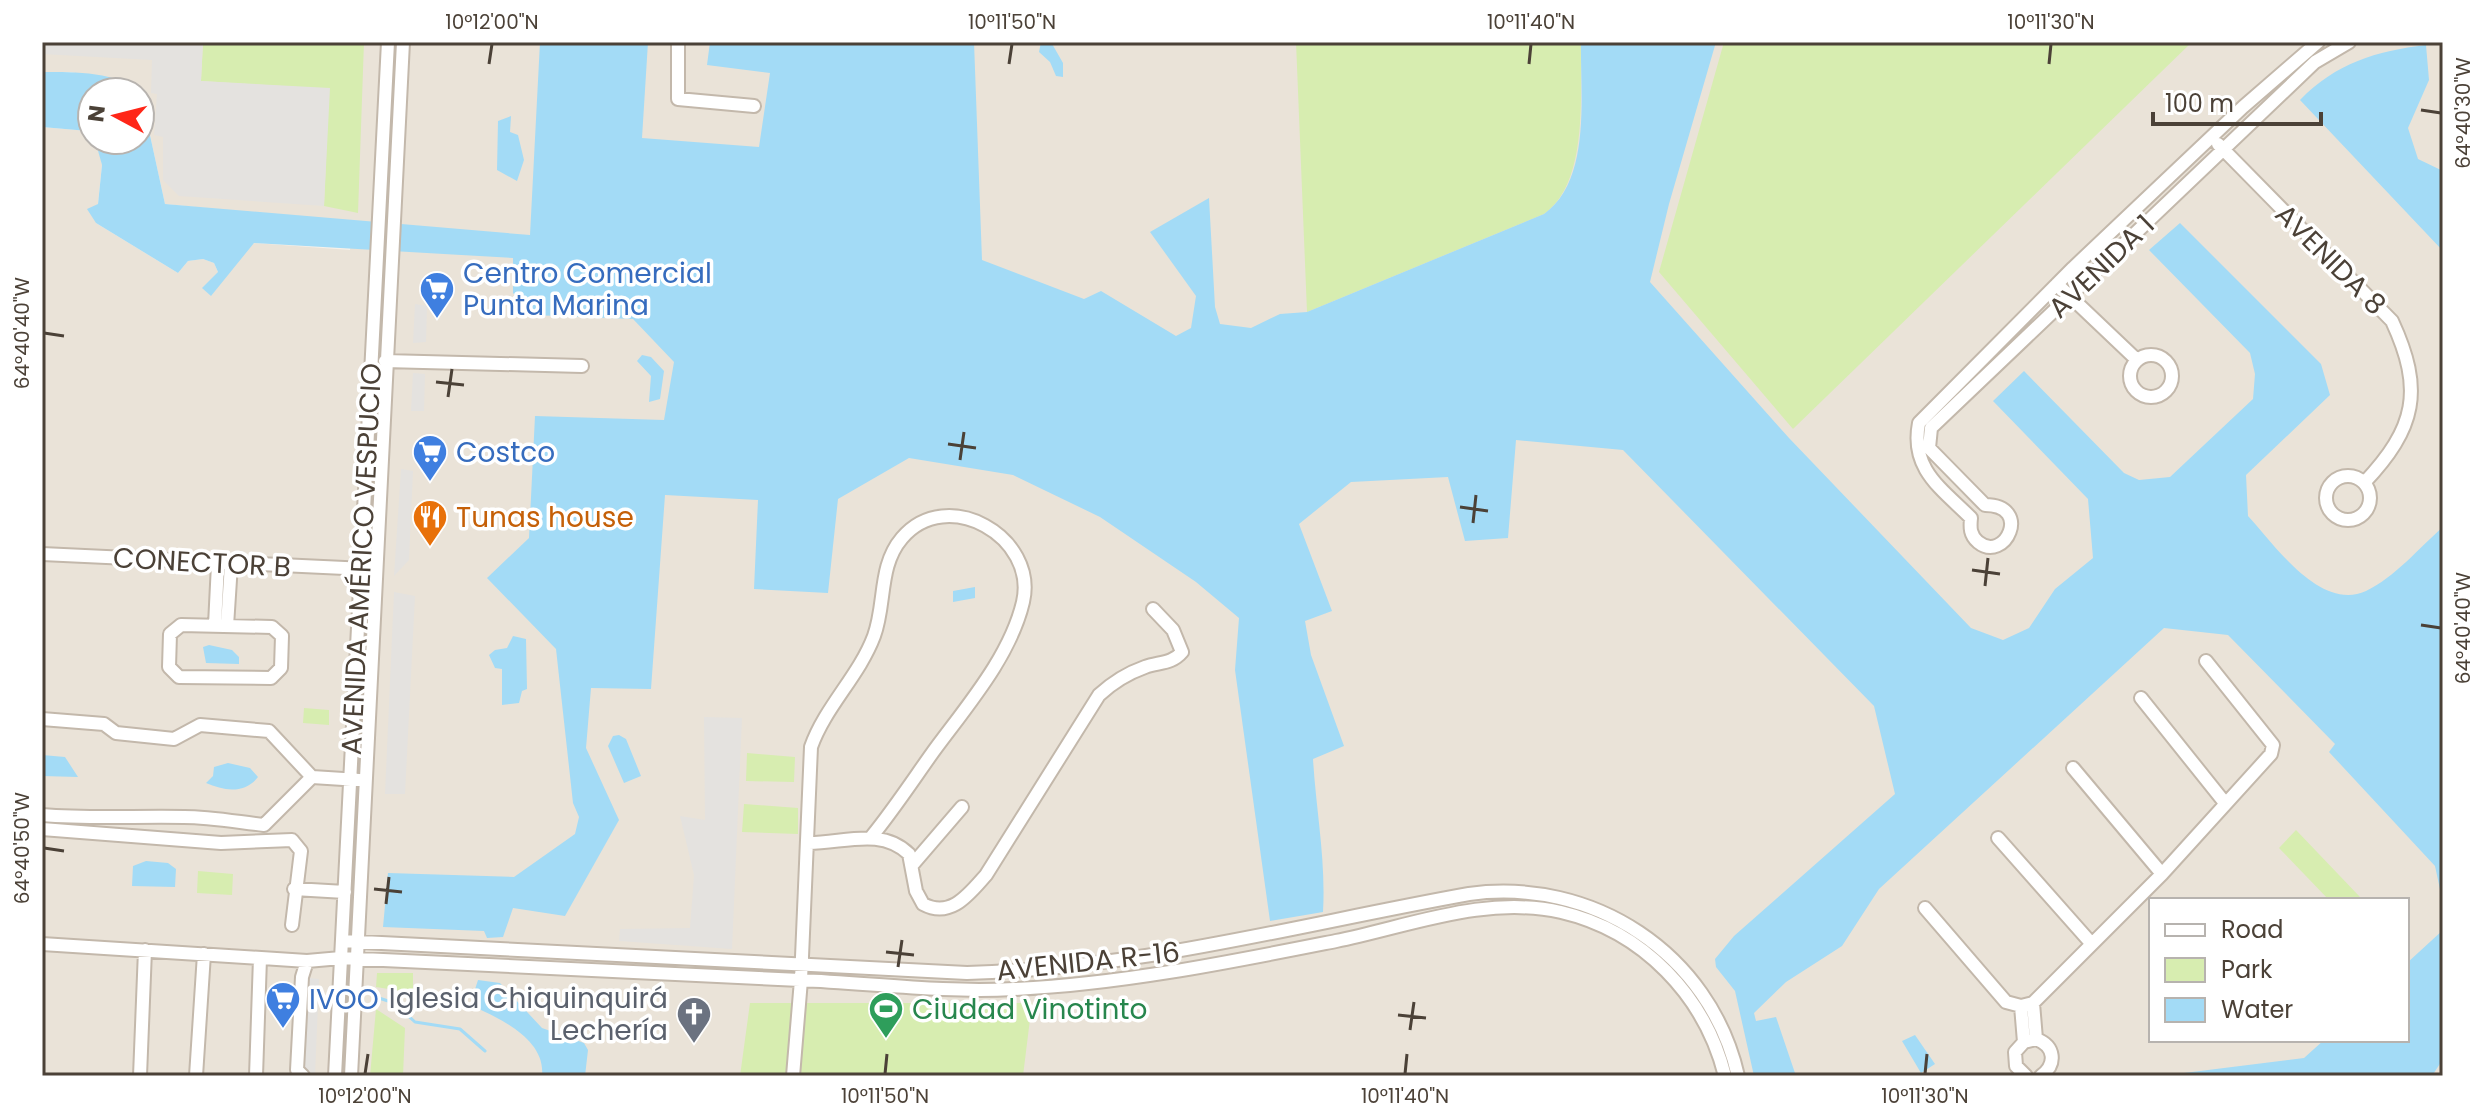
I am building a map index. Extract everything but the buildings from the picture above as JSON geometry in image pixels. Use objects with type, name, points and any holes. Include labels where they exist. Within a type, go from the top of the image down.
[{"type":"street","name":"AVENIDA AMÉRICO VESPUCIO","points":[[335,1076],[388,42]]},
{"type":"street","name":"AVENIDA AMÉRICO VESPUCIO","points":[[351,1076],[389,265],[403,42]]},
{"type":"street","points":[[678,42],[678,99],[754,106]]},
{"type":"street","name":"AVENIDA 1","points":[[2318,42],[2307,48],[2120,223],[1929,409],[1919,423],[1916,438],[1923,469],[1971,518],[1970,529],[1975,539],[1995,546],[2005,541],[2011,531],[2011,520],[2005,510],[1996,505],[1985,505],[1936,459],[1929,448],[1929,437],[1942,415],[2315,62],[2348,42]]},
{"type":"street","name":"AVENIDA 8","points":[[2212,136],[2392,321],[2407,354],[2413,390],[2407,425],[2390,455],[2364,483]]},
{"type":"street","points":[[2120,223],[2132,237]]},
{"type":"street","points":[[2057,284],[2137,360]]},
{"type":"street","points":[[1988,351],[1998,364]]},
{"type":"street","points":[[385,361],[582,366]]},
{"type":"street","points":[[1971,518],[1985,505]]},
{"type":"street","points":[[800,1076],[811,747],[816,732],[853,678],[875,633],[890,557],[902,538],[913,529],[952,516],[968,518],[1009,542],[1021,571],[1024,598],[1006,645],[872,836]]},
{"type":"street","name":"CONECTOR B","points":[[42,554],[376,570]]},
{"type":"street","points":[[221,626],[224,564]]},
{"type":"street","points":[[809,843],[872,836],[902,847],[913,864],[916,891],[923,904],[942,910],[962,901],[986,875],[1099,695],[1113,683],[1145,667],[1176,660],[1182,652],[1173,630],[1153,609]]},
{"type":"street","points":[[181,625],[221,626],[272,627],[282,636],[281,668],[271,678],[179,677],[169,667],[170,634],[181,625]]},
{"type":"street","points":[[2027,1005],[2162,874],[2271,754],[2273,745],[2206,661]]},
{"type":"street","points":[[2141,698],[2225,803]]},
{"type":"street","points":[[42,719],[104,724],[116,733],[174,739],[200,725],[269,731],[312,777],[366,781]]},
{"type":"street","points":[[2073,768],[2162,874]]},
{"type":"street","points":[[42,815],[98,820],[115,816],[183,817],[264,825],[312,777]]},
{"type":"street","points":[[913,864],[962,807]]},
{"type":"street","points":[[42,829],[221,843],[292,840],[301,851],[292,925]]},
{"type":"street","points":[[1998,838],[2091,943]]},
{"type":"street","points":[[294,889],[345,892]]},
{"type":"street","points":[[1496,890],[1498,907]]},
{"type":"street","name":"AVENIDA R-16","points":[[342,941],[967,973],[1064,969],[1198,949],[1496,890],[1533,891],[1564,898],[1639,930],[1702,990],[1719,1019],[1738,1076]]},
{"type":"street","name":"AVENIDA R-16","points":[[42,944],[307,961],[358,958],[975,990],[1068,985],[1339,941],[1498,907],[1562,912],[1591,921],[1639,947],[1682,987],[1708,1025],[1725,1076]]},
{"type":"street","points":[[1925,908],[2006,1002],[2027,1005]]},
{"type":"street","points":[[140,1076],[145,950]]},
{"type":"street","points":[[196,1076],[204,954]]},
{"type":"street","points":[[256,1076],[260,958]]},
{"type":"street","points":[[303,1076],[297,1070],[302,977],[307,961]]},
{"type":"street","points":[[726,978],[727,961]]},
{"type":"street","points":[[793,1076],[805,981]]},
{"type":"street","points":[[2027,1005],[2030,1040]]},
{"type":"street","points":[[2020,1075],[2015,1052],[2030,1040]]},
{"type":"street","points":[[2030,1040],[2048,1046],[2053,1057],[2051,1066],[2041,1076]]},
{"type":"shaded area","points":[[42,42],[2443,42],[2443,1076],[42,1076],[42,127],[76,130],[76,156],[100,156],[96,223],[178,273],[188,261],[203,259],[214,263],[218,272],[254,243],[350,250],[352,222],[165,204],[155,156],[156,76],[90,76],[71,72],[42,72]]},
{"type":"shaded area","points":[[42,42],[203,42],[201,81],[330,88],[324,206],[179,196],[163,180],[163,137],[156,135],[157,94],[156,76],[152,76],[152,60],[42,54]]},
{"type":"shaded area","points":[[415,304],[427,306],[426,342],[413,343]]},
{"type":"shaded area","points":[[413,373],[425,374],[424,411],[411,411]]},
{"type":"shaded area","points":[[401,469],[413,471],[409,560],[394,576]]},
{"type":"shaded area","points":[[394,592],[415,596],[405,794],[385,794]]},
{"type":"shaded area","points":[[704,717],[742,718],[732,949],[619,941],[620,929],[690,928],[694,875],[680,816],[705,820]]},
{"type":"shaded area","points":[[298,977],[319,979],[315,1076],[295,1076]]},
{"type":"green space","points":[[203,42],[364,42],[358,213],[324,206],[329,89],[201,81]]},
{"type":"green space","points":[[1296,42],[1581,42],[1579,135],[1569,181],[1558,200],[1544,214],[1307,312]]},
{"type":"green space","points":[[1724,42],[2192,42],[1793,429],[1659,272]]},
{"type":"green space","points":[[304,708],[329,710],[329,725],[303,723]]},
{"type":"green space","points":[[747,753],[795,757],[794,782],[746,781]]},
{"type":"green space","points":[[744,804],[798,808],[798,834],[742,832]]},
{"type":"green space","points":[[2296,830],[2360,897],[2327,898],[2279,848]]},
{"type":"green space","points":[[198,871],[233,874],[232,895],[197,893]]},
{"type":"green space","points":[[377,973],[413,973],[413,993],[376,987]]},
{"type":"green space","name":"Ciudad Vinotinto","points":[[750,1003],[1032,1003],[1023,1076],[740,1076]]},
{"type":"green space","points":[[376,1009],[405,1028],[403,1076],[370,1076]]},
{"type":"water","points":[[540,42],[648,42],[642,138],[759,147],[770,73],[707,65],[710,42],[974,42],[982,260],[1084,299],[1101,291],[1176,336],[1191,328],[1196,296],[1150,232],[1209,198],[1215,307],[1220,324],[1251,328],[1280,314],[1307,312],[1544,214],[1559,199],[1570,180],[1577,158],[1582,110],[1581,42],[1716,42],[1650,282],[1789,438],[1971,628],[2003,640],[2029,628],[2055,589],[2093,558],[2088,499],[1993,401],[2024,371],[2124,473],[2139,480],[2170,477],[2253,399],[2255,374],[2250,353],[2149,250],[2180,223],[2321,364],[2330,395],[2246,475],[2248,516],[2285,558],[2315,584],[2349,595],[2366,591],[2387,578],[2443,527],[2443,903],[2435,866],[2329,752],[2335,744],[2228,635],[2164,628],[1879,889],[1842,946],[1786,982],[1754,1013],[1756,1021],[1776,1017],[1796,1076],[1754,1076],[1735,991],[1716,967],[1715,959],[1734,936],[1895,794],[1874,706],[1623,450],[1516,440],[1508,538],[1465,541],[1448,477],[1351,482],[1299,524],[1332,611],[1305,621],[1311,655],[1344,746],[1313,759],[1322,854],[1323,912],[1270,921],[1235,670],[1239,618],[1196,582],[1100,517],[1013,475],[909,458],[838,499],[828,593],[754,589],[758,500],[665,495],[651,689],[591,688],[586,748],[619,820],[565,916],[513,908],[503,937],[487,938],[484,931],[383,927],[388,873],[514,877],[575,834],[579,817],[573,803],[556,649],[487,578],[529,538],[535,416],[664,420],[674,362],[633,319],[533,315],[513,293],[513,258],[254,243],[211,296],[202,288],[218,272],[214,263],[203,259],[188,261],[178,273],[96,223],[87,209],[98,204],[102,165],[99,156],[155,156],[165,204],[530,235]]},
{"type":"water","points":[[1041,42],[1051,42],[1063,63],[1063,77],[1056,76],[1050,62],[1039,52]]},
{"type":"water","points":[[2426,45],[2429,80],[2408,128],[2418,159],[2443,171],[2443,251],[2300,100],[2328,77],[2358,61],[2390,51]]},
{"type":"water","points":[[42,72],[103,76],[76,76],[76,130],[42,127]]},
{"type":"water","points":[[511,116],[510,132],[518,135],[524,160],[517,181],[497,170],[498,121]]},
{"type":"water","points":[[642,355],[651,357],[664,371],[660,399],[649,402],[651,376],[637,361]]},
{"type":"water","points":[[975,587],[975,598],[953,602],[953,591]]},
{"type":"water","points":[[513,636],[526,639],[527,689],[522,691],[519,703],[502,705],[502,669],[495,668],[489,655],[495,650],[507,648]]},
{"type":"water","points":[[209,645],[232,650],[239,657],[239,664],[206,663],[203,647]]},
{"type":"water","points":[[613,736],[626,739],[641,776],[624,783],[608,746]]},
{"type":"water","points":[[42,755],[65,757],[78,777],[42,776]]},
{"type":"water","points":[[228,763],[250,768],[258,777],[247,786],[234,789],[206,783],[213,776],[214,767]]},
{"type":"water","points":[[146,861],[168,863],[176,869],[175,887],[132,886],[133,866]]},
{"type":"water","points":[[2443,930],[2443,1059],[2432,1076],[2160,1076],[2304,1058],[2322,1042],[2409,1042],[2409,961]]},
{"type":"water","points":[[478,980],[500,983],[542,1028],[584,1043],[588,1050],[585,1076],[542,1076],[537,1051],[529,1041],[507,1023],[470,1005]]},
{"type":"water","points":[[1915,1035],[1935,1064],[1921,1073],[1902,1041]]},
{"type":"waterway","points":[[376,997],[394,1003],[415,1022],[460,1029],[485,1051]]},
{"type":"place","name":"Centro Comercial Punta Marina","points":[[437,320]]},
{"type":"place","name":"Costco","points":[[430,483]]},
{"type":"place","name":"Tunas house","points":[[430,548]]},
{"type":"place","name":"IVOO","points":[[283,1030]]},
{"type":"place","name":"Ciudad Vinotinto","points":[[886,1040]]},
{"type":"place","name":"Iglesia Chiquinquirá Lechería","points":[[694,1045]]}]
